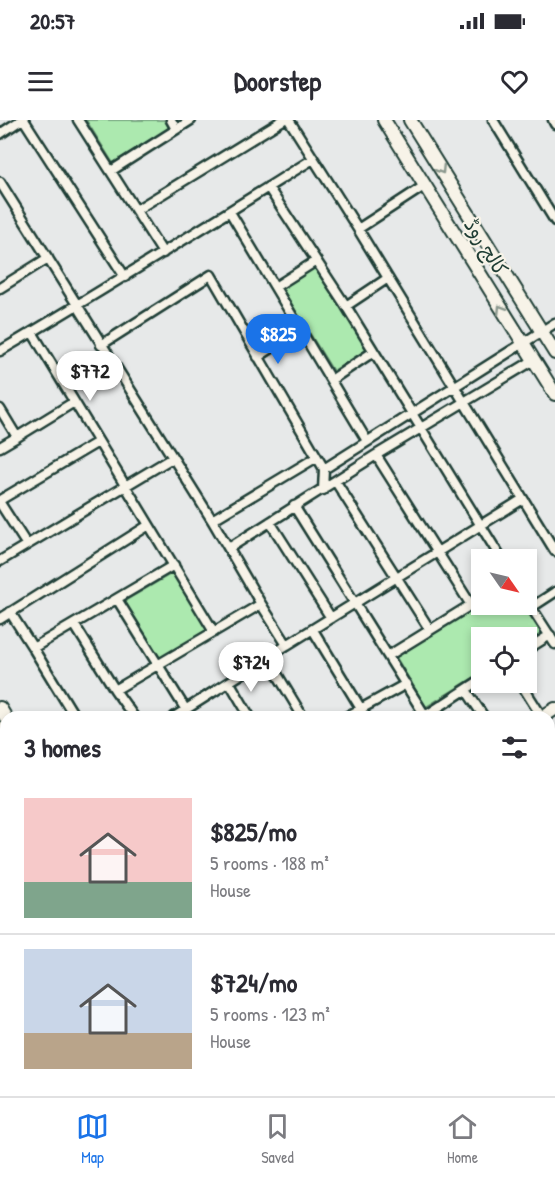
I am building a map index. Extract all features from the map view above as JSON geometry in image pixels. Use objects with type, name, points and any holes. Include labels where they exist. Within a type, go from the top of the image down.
[{"type":"main road","name":"کالج روڈ","points":[[384,120],[555,394]]},
{"type":"main road","name":"کالج روڈ","points":[[410,120],[555,353]]},
{"type":"street","points":[[0,134],[23,120],[125,276]]},
{"type":"street","points":[[78,120],[163,253]]},
{"type":"street","points":[[171,120],[176,129]]},
{"type":"street","points":[[111,171],[191,120]]},
{"type":"street","points":[[136,210],[283,120]]},
{"type":"street","points":[[289,120],[555,551]]},
{"type":"street","points":[[493,120],[555,221]]},
{"type":"street","points":[[0,351],[313,159]]},
{"type":"street","points":[[0,182],[212,520],[287,645]]},
{"type":"street","points":[[358,229],[424,186]]},
{"type":"street","points":[[268,187],[346,306],[410,414],[495,549]]},
{"type":"street","points":[[230,212],[367,441]]},
{"type":"street","points":[[0,288],[48,258]]},
{"type":"street","points":[[275,287],[316,261]]},
{"type":"street","points":[[101,345],[211,275],[324,469],[323,490]]},
{"type":"street","points":[[346,306],[388,278]]},
{"type":"street","points":[[324,469],[555,323]]},
{"type":"street","points":[[258,357],[301,329]]},
{"type":"street","points":[[32,333],[214,632]]},
{"type":"street","points":[[331,380],[373,352]]},
{"type":"street","points":[[229,548],[376,455],[534,360]]},
{"type":"street","points":[[0,447],[75,402]]},
{"type":"street","points":[[0,409],[17,437]]},
{"type":"street","points":[[27,545],[0,502],[98,442]]},
{"type":"street","points":[[376,455],[471,604],[388,656]]},
{"type":"street","points":[[212,520],[317,457]]},
{"type":"street","points":[[0,561],[172,458]]},
{"type":"street","points":[[336,482],[430,630]]},
{"type":"street","points":[[117,599],[186,710],[523,499]]},
{"type":"street","points":[[294,506],[423,711]]},
{"type":"street","points":[[270,522],[332,618]]},
{"type":"street","points":[[0,619],[149,525]]},
{"type":"street","points":[[33,648],[174,566]]},
{"type":"street","points":[[537,600],[555,592]]},
{"type":"street","points":[[115,690],[261,604]]},
{"type":"street","points":[[10,612],[71,711]]},
{"type":"street","points":[[537,615],[555,644]]},
{"type":"street","points":[[74,624],[130,711]]},
{"type":"street","points":[[313,630],[363,711]]},
{"type":"street","points":[[537,643],[550,635]]},
{"type":"street","points":[[268,659],[299,711]]},
{"type":"street","points":[[230,683],[246,711]]},
{"type":"street","points":[[356,711],[406,684]]},
{"type":"street","points":[[434,711],[471,687]]},
{"type":"street","points":[[466,690],[479,711]]},
{"type":"street","points":[[527,693],[538,711]]},
{"type":"green space","points":[[86,120],[164,120],[169,128],[113,163]]},
{"type":"green space","points":[[317,266],[368,349],[333,371],[282,288]]},
{"type":"green space","points":[[176,571],[211,631],[160,662],[123,602]]},
{"type":"green space","points":[[471,610],[471,615],[531,615],[543,635],[537,639],[537,627],[471,627],[471,679],[426,707],[396,657]]}]
